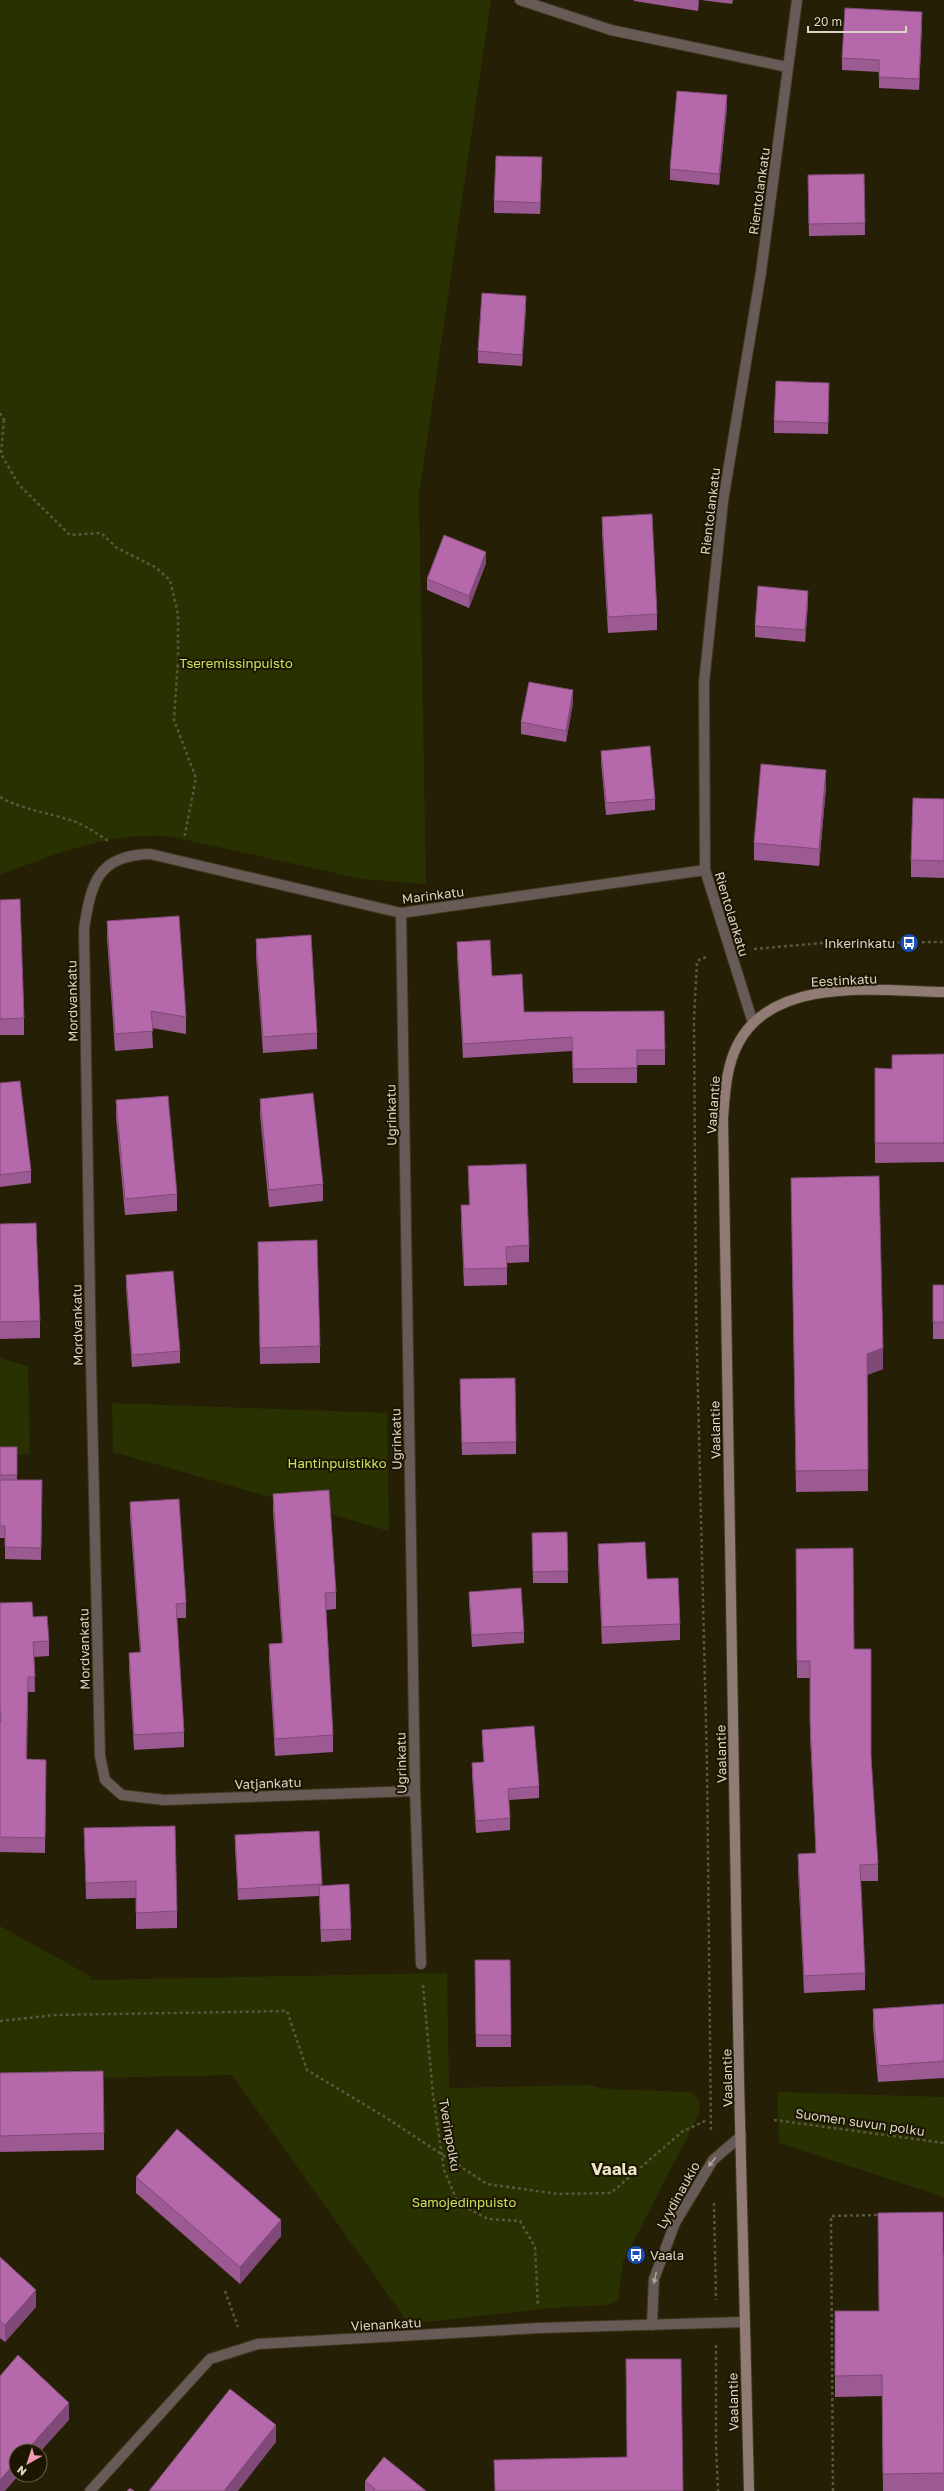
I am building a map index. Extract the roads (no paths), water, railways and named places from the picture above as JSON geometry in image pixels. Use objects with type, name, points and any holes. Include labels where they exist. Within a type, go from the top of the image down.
[{"type":"street","points":[[520,0],[611,30],[787,67]]},
{"type":"street","name":"Rientolankatu","points":[[753,1023],[705,870],[704,684],[723,501],[761,272],[797,0]]},
{"type":"street","name":"Marinkatu","points":[[120,858],[133,855],[150,854],[401,913],[705,870]]},
{"type":"street","name":"Mordvankatu","points":[[120,858],[101,872],[90,892],[84,929],[91,1363],[100,1756],[105,1780],[122,1795]]},
{"type":"street","name":"Ugrinkatu","points":[[401,913],[415,1791],[421,1964]]},
{"type":"street","name":"Eestinkatu","points":[[753,1023],[786,1001],[804,995],[856,990],[944,992]]},
{"type":"street","name":"Vaalantie","points":[[750,2491],[744,2322],[723,1119],[729,1068],[739,1042],[753,1023]]},
{"type":"street","name":"Vatjankatu","points":[[122,1795],[164,1800],[415,1791]]},
{"type":"street","name":"Lyydinaukio","points":[[652,2325],[654,2279],[664,2250],[690,2195],[713,2160],[741,2136]]},
{"type":"street","name":"Vienankatu","points":[[90,2491],[210,2359],[258,2344],[539,2328],[744,2322]]},
{"type":"place","name":"Inkerinkatu","points":[[909,943]]},
{"type":"place","name":"Vaala","points":[[636,2255]]},
{"type":"district","name":"Vaala","points":[[614,2169]]},
{"type":"park label","name":"Tseremissinpuisto","points":[[236,663]]},
{"type":"park label","name":"Hantinpuistikko","points":[[337,1463]]},
{"type":"park label","name":"Samojedinpuisto","points":[[464,2202]]}]
